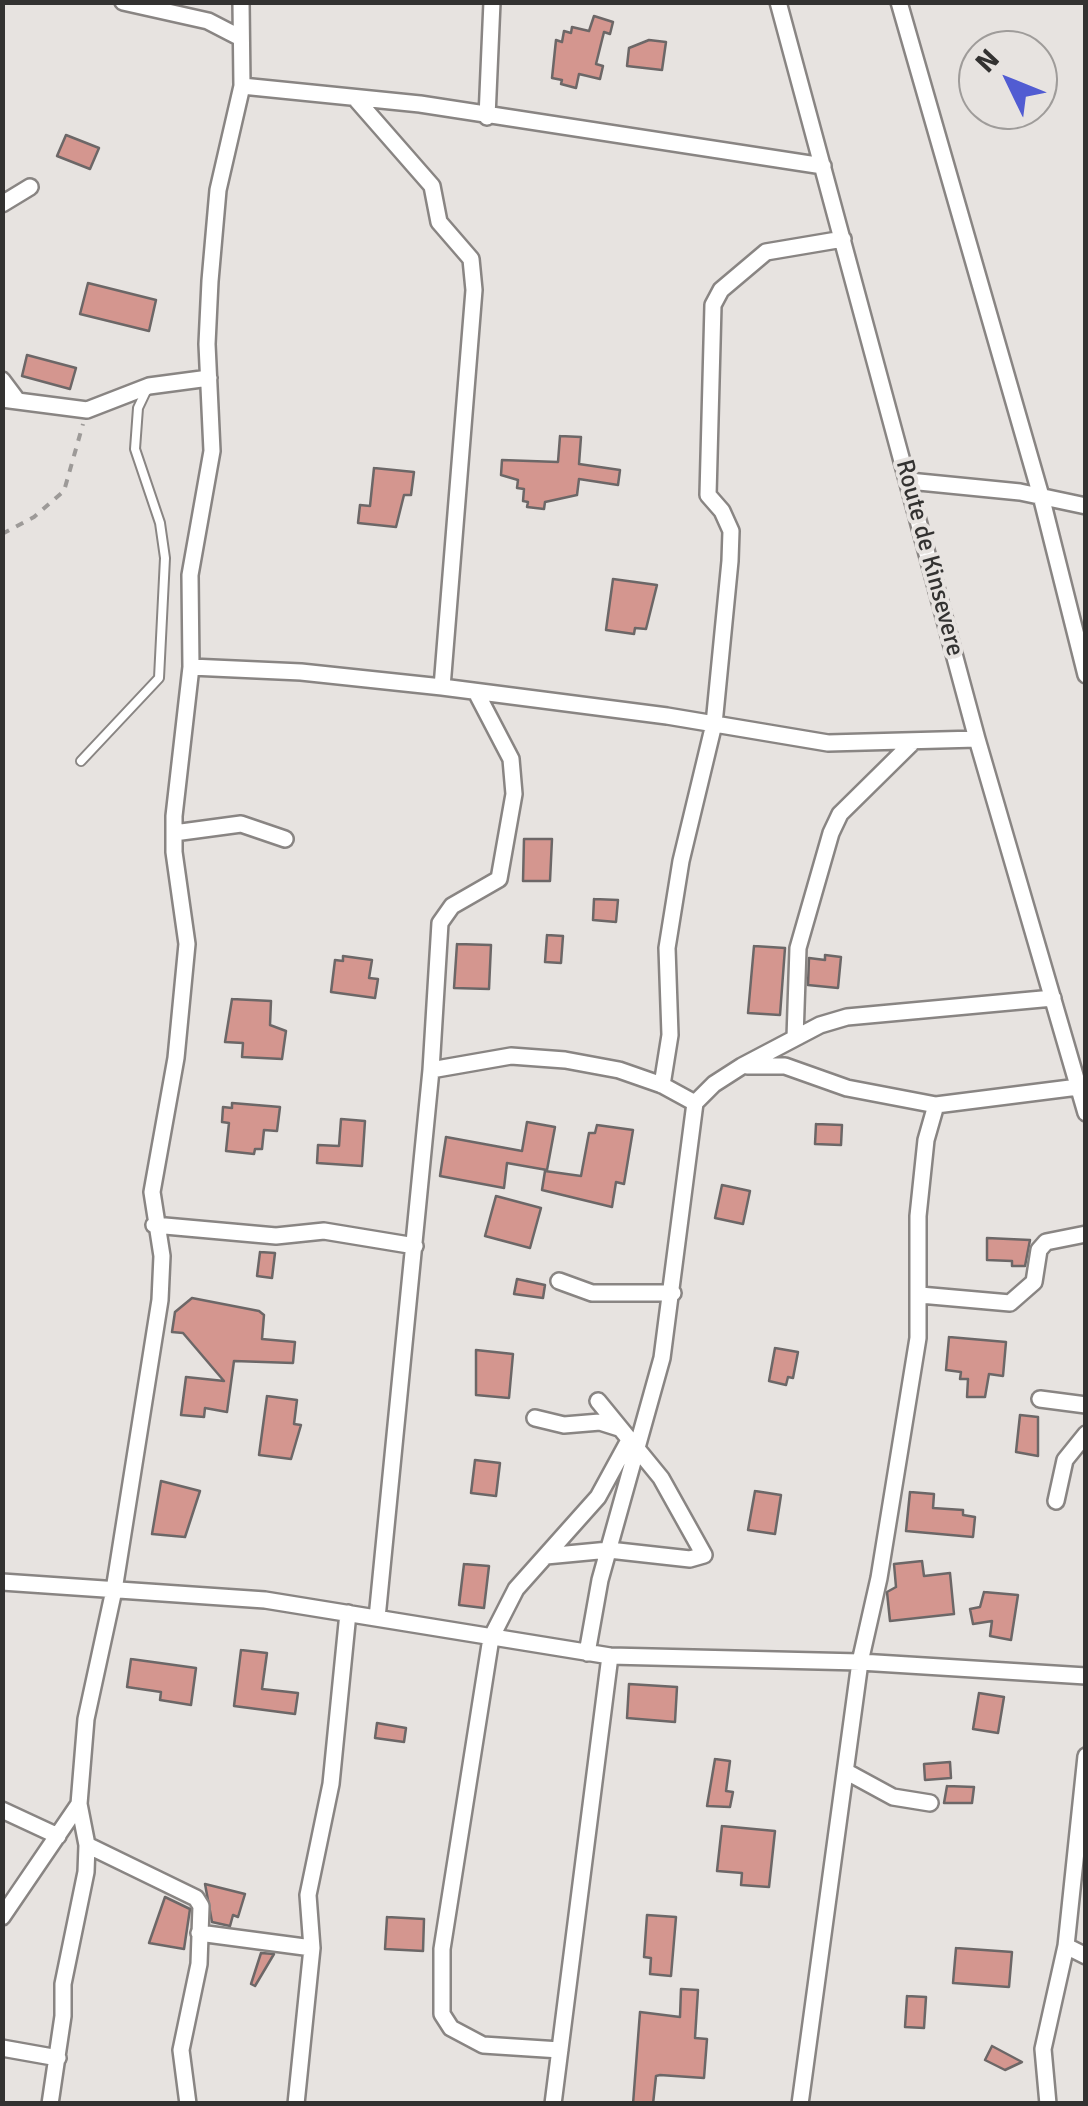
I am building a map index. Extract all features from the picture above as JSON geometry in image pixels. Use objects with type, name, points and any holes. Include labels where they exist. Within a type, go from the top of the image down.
[{"type":"street","points":[[123,2],[208,21],[238,37]]},
{"type":"street","points":[[50,2104],[63,1984],[86,1872],[87,1845],[79,1804],[93,1676],[114,1590],[160,1300],[162,1256],[154,1225],[152,1192],[176,1058],[187,944],[174,834],[180,740],[191,666],[190,575],[212,451],[210,281],[218,190],[242,86],[238,37],[242,2]]},
{"type":"street","points":[[487,117],[492,2]]},
{"type":"street","name":"Route de Kinsevere","points":[[778,2],[977,739],[1082,1085],[1086,1113]]},
{"type":"street","points":[[900,2],[1041,496],[1086,675]]},
{"type":"street","points":[[242,86],[420,104],[823,166]]},
{"type":"street","points":[[355,98],[432,186],[439,222],[472,259],[474,290],[442,688]]},
{"type":"street","points":[[2,204],[30,187]]},
{"type":"street","points":[[662,1085],[670,1035],[667,948],[681,861],[714,724],[731,531],[708,495],[714,306],[721,290],[766,252],[843,238]]},
{"type":"street","points":[[2,380],[10,399],[87,410],[149,386],[209,378]]},
{"type":"street","points":[[909,481],[1041,496],[1086,506]]},
{"type":"street","points":[[191,666],[302,672],[476,692],[714,724],[828,744],[977,739]]},
{"type":"street","points":[[377,1618],[431,1070],[440,923],[452,906],[500,879],[511,819],[510,759],[476,692]]},
{"type":"street","points":[[796,1038],[798,948],[831,834],[840,814],[911,744]]},
{"type":"street","points":[[174,834],[241,824],[285,839]]},
{"type":"street","points":[[587,1653],[629,1441],[673,1293],[695,1103],[714,1084],[742,1066],[820,1025],[872,1012],[1053,998]]},
{"type":"street","points":[[431,1070],[483,1059],[542,1058],[619,1070],[662,1085],[695,1103]]},
{"type":"street","points":[[742,1066],[786,1066],[847,1088],[936,1105],[1082,1085]]},
{"type":"street","points":[[800,2104],[860,1662],[880,1578],[915,1361],[920,1295],[918,1216],[926,1140],[936,1105]]},
{"type":"street","points":[[154,1225],[276,1236],[324,1231],[414,1246]]},
{"type":"street","points":[[920,1295],[1010,1302],[1034,1282],[1040,1250],[1046,1242],[1086,1234]]},
{"type":"street","points":[[559,1281],[592,1294],[673,1293]]},
{"type":"street","points":[[1040,1399],[1086,1404]]},
{"type":"street","points":[[546,1556],[609,1550],[690,1560],[704,1555],[670,1491],[598,1401]]},
{"type":"street","points":[[536,1418],[629,1441]]},
{"type":"street","points":[[1056,1501],[1064,1460],[1086,1434]]},
{"type":"street","points":[[560,2050],[483,2045],[464,2038],[442,2014],[442,1949],[491,1638],[516,1589],[608,1483],[629,1441]]},
{"type":"street","points":[[2,1582],[265,1600],[610,1656],[860,1662],[1086,1676]]},
{"type":"street","points":[[296,2104],[312,1948],[308,1895],[331,1784],[348,1613]]},
{"type":"street","points":[[554,2104],[573,1921],[610,1656]]},
{"type":"street","points":[[1048,2104],[1043,2049],[1066,1946],[1086,1756]]},
{"type":"street","points":[[847,1772],[894,1797],[930,1803]]},
{"type":"street","points":[[2,1917],[79,1804]]},
{"type":"street","points":[[2,1810],[58,1836]]},
{"type":"street","points":[[87,1845],[196,1898],[201,1906],[194,1996],[181,2050],[188,2104]]},
{"type":"street","points":[[199,1933],[312,1948]]},
{"type":"street","points":[[1066,1946],[1086,1956]]},
{"type":"street","points":[[2,2048],[58,2058]]},
{"type":"lane","points":[[81,761],[160,678],[164,558],[160,523],[136,449],[138,408],[149,386]]},
{"type":"path","points":[[2,534],[34,517],[64,490],[87,410]]},
{"type":"building","points":[[594,16],[613,22],[610,34],[604,32],[596,64],[603,66],[600,79],[579,74],[576,88],[561,84],[562,80],[552,78],[556,40],[562,42],[564,31],[571,33],[572,27],[589,31]]},
{"type":"building","points":[[649,40],[666,42],[662,70],[627,66],[629,48]]},
{"type":"building","points":[[66,135],[99,148],[90,169],[57,156]]},
{"type":"building","points":[[88,283],[156,300],[149,331],[80,314]]},
{"type":"building","points":[[27,355],[76,368],[70,389],[22,376]]},
{"type":"building","points":[[560,436],[581,437],[579,464],[620,470],[618,485],[579,479],[577,495],[545,502],[544,509],[527,507],[524,489],[517,488],[518,480],[501,475],[502,460],[558,462]]},
{"type":"building","points":[[374,468],[414,472],[411,495],[404,495],[396,527],[358,523],[360,505],[370,506]]},
{"type":"building","points":[[613,579],[657,585],[646,629],[635,628],[634,634],[606,630]]},
{"type":"building","points":[[524,839],[552,839],[550,881],[523,881]]},
{"type":"building","points":[[594,899],[618,900],[616,922],[593,920]]},
{"type":"building","points":[[547,935],[563,936],[561,963],[545,962]]},
{"type":"building","points":[[457,944],[491,945],[489,989],[454,988]]},
{"type":"building","points":[[754,946],[785,948],[780,1015],[748,1013]]},
{"type":"building","points":[[825,955],[841,957],[838,988],[808,985],[809,958],[825,960]]},
{"type":"building","points":[[343,956],[372,960],[369,978],[378,979],[375,998],[331,992],[335,960],[343,961]]},
{"type":"building","points":[[232,999],[271,1001],[270,1025],[286,1031],[282,1059],[242,1057],[243,1043],[225,1042]]},
{"type":"building","points":[[232,1103],[280,1107],[277,1131],[264,1130],[262,1149],[255,1149],[254,1154],[226,1151],[229,1123],[222,1122],[223,1107],[232,1108]]},
{"type":"building","points":[[341,1119],[365,1121],[362,1166],[317,1163],[318,1145],[339,1146]]},
{"type":"building","points":[[527,1122],[555,1127],[547,1170],[507,1163],[504,1188],[440,1176],[446,1137],[522,1151]]},
{"type":"building","points":[[816,1124],[842,1125],[841,1145],[815,1144]]},
{"type":"building","points":[[597,1125],[633,1130],[624,1184],[616,1182],[612,1207],[542,1190],[545,1171],[581,1176],[589,1133],[595,1133]]},
{"type":"building","points":[[722,1185],[750,1191],[743,1224],[715,1218]]},
{"type":"building","points":[[496,1196],[541,1208],[530,1248],[485,1236]]},
{"type":"building","points":[[987,1238],[1030,1240],[1025,1266],[987,1260]]},
{"type":"building","points":[[260,1252],[275,1253],[272,1278],[257,1276]]},
{"type":"building","points":[[517,1279],[545,1285],[543,1298],[514,1294]]},
{"type":"building","points":[[192,1298],[259,1311],[264,1315],[262,1339],[295,1342],[293,1363],[234,1361],[227,1412],[205,1408],[204,1417],[181,1415],[186,1377],[224,1381],[183,1333],[172,1332],[175,1312]]},
{"type":"building","points":[[949,1337],[1006,1342],[1003,1376],[989,1374],[985,1397],[967,1397],[968,1379],[960,1379],[961,1372],[946,1370]]},
{"type":"building","points":[[775,1348],[798,1352],[793,1378],[788,1377],[786,1385],[769,1381]]},
{"type":"building","points":[[476,1350],[513,1354],[509,1398],[476,1395]]},
{"type":"building","points":[[267,1396],[297,1400],[294,1424],[301,1425],[291,1459],[259,1455]]},
{"type":"building","points":[[1020,1415],[1038,1417],[1038,1456],[1016,1452]]},
{"type":"building","points":[[475,1460],[500,1463],[496,1496],[471,1493]]},
{"type":"building","points":[[161,1481],[200,1491],[185,1537],[152,1534]]},
{"type":"building","points":[[755,1491],[781,1495],[775,1534],[748,1530]]},
{"type":"building","points":[[910,1492],[934,1494],[933,1508],[963,1510],[963,1515],[975,1517],[973,1537],[906,1531]]},
{"type":"building","points":[[922,1561],[924,1576],[950,1573],[954,1614],[890,1621],[887,1592],[896,1587],[894,1564]]},
{"type":"building","points":[[464,1564],[489,1566],[484,1608],[459,1605]]},
{"type":"building","points":[[984,1592],[1018,1595],[1011,1640],[990,1636],[992,1621],[973,1624],[970,1609],[980,1607]]},
{"type":"building","points":[[241,1650],[267,1653],[262,1689],[298,1693],[295,1714],[234,1706]]},
{"type":"building","points":[[131,1659],[196,1668],[191,1705],[160,1700],[161,1692],[127,1687]]},
{"type":"building","points":[[629,1684],[677,1687],[675,1722],[627,1718]]},
{"type":"building","points":[[979,1693],[1004,1697],[998,1733],[973,1729]]},
{"type":"building","points":[[377,1723],[406,1728],[404,1742],[375,1738]]},
{"type":"building","points":[[715,1759],[730,1761],[726,1791],[733,1792],[730,1807],[707,1806]]},
{"type":"building","points":[[950,1762],[951,1778],[925,1780],[924,1764]]},
{"type":"building","points":[[947,1786],[974,1787],[972,1803],[944,1803]]},
{"type":"building","points":[[722,1826],[775,1831],[769,1887],[741,1885],[742,1873],[717,1871]]},
{"type":"building","points":[[205,1884],[245,1894],[238,1917],[233,1915],[230,1926],[212,1922]]},
{"type":"building","points":[[165,1897],[190,1909],[184,1949],[149,1943]]},
{"type":"building","points":[[647,1915],[676,1917],[671,1976],[650,1974],[651,1958],[644,1957]]},
{"type":"building","points":[[387,1917],[424,1919],[423,1951],[385,1949]]},
{"type":"building","points":[[956,1948],[1012,1952],[1009,1987],[953,1983]]},
{"type":"building","points":[[261,1953],[274,1954],[255,1986],[251,1984]]},
{"type":"building","points":[[681,1989],[698,1990],[695,2038],[707,2039],[704,2078],[656,2076],[653,2104],[633,2104],[640,2012],[680,2017]]},
{"type":"building","points":[[907,1996],[926,1997],[924,2028],[905,2027]]},
{"type":"building","points":[[992,2046],[1022,2062],[1005,2070],[985,2060]]}]
